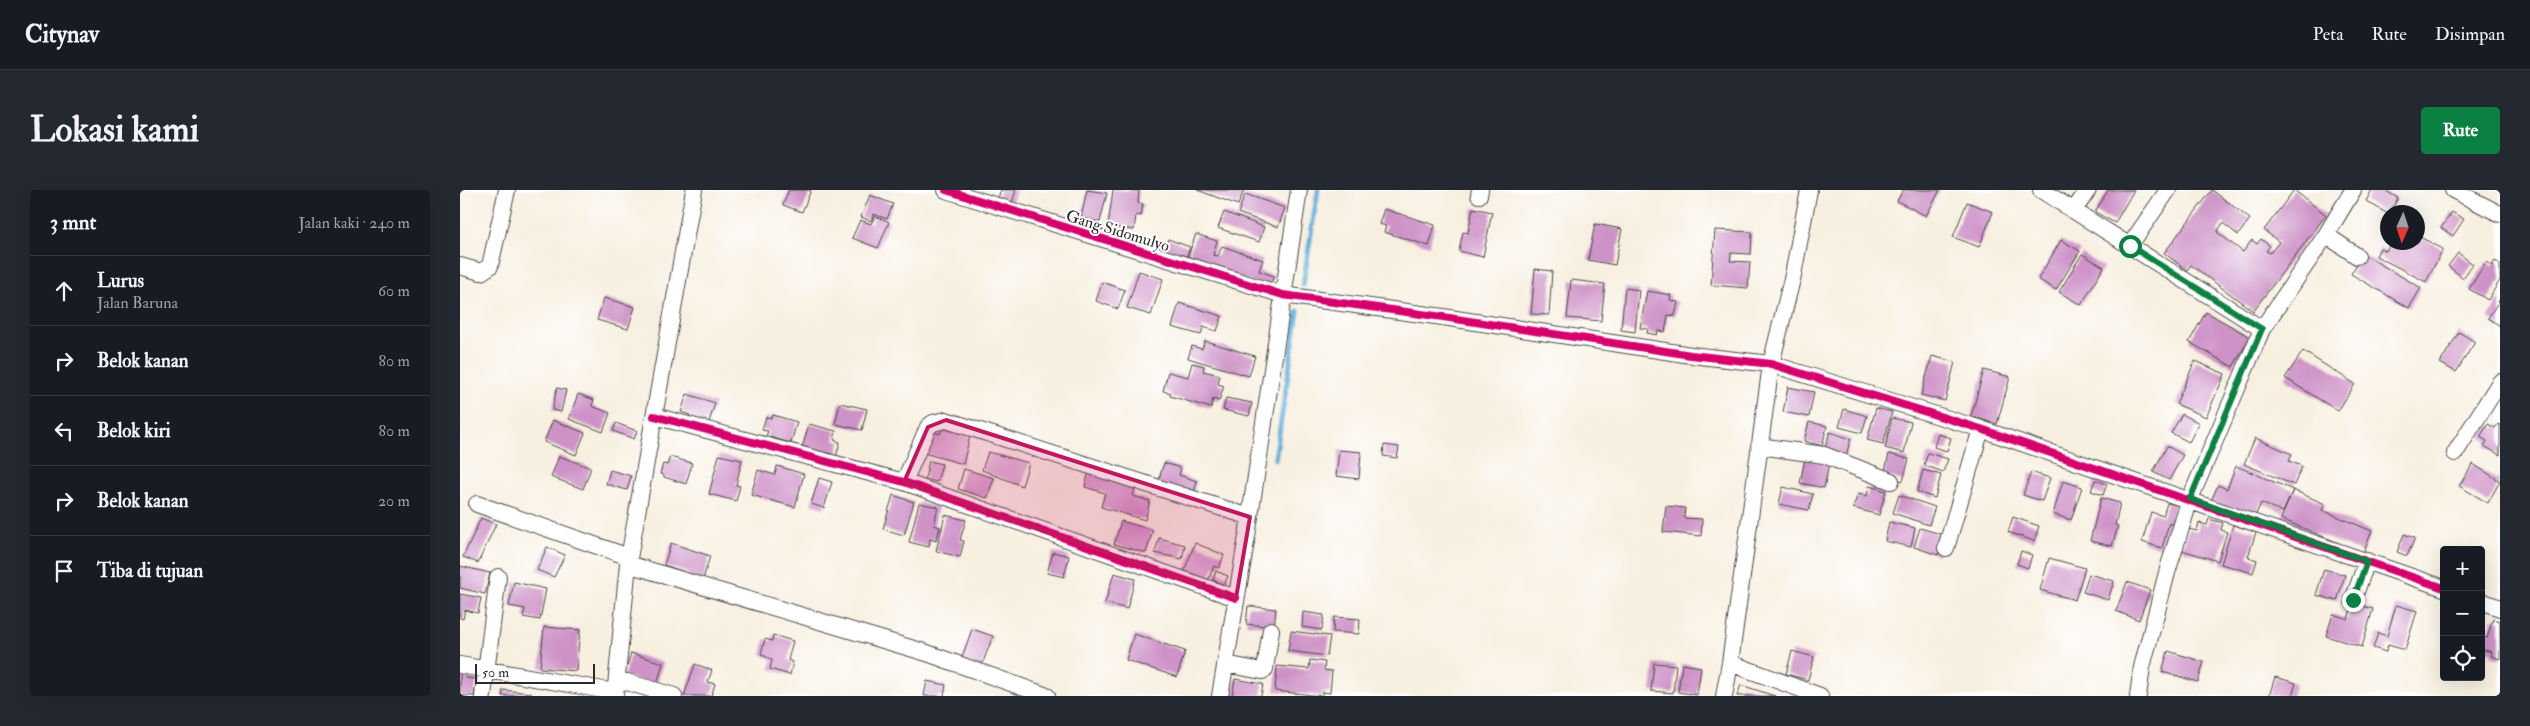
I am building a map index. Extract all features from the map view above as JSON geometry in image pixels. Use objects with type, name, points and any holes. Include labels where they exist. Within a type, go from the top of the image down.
[{"type":"street","points":[[460,266],[481,272],[490,266],[507,190]]},
{"type":"street","points":[[616,689],[629,560],[694,190]]},
{"type":"street","name":"Gang Sidomulyo","points":[[946,190],[1283,295],[1443,317],[1691,355],[1771,364],[1981,429],[2190,499],[2440,587]]},
{"type":"street","points":[[1220,696],[1250,517],[1299,190]]},
{"type":"street","points":[[1724,696],[1771,364],[1793,275],[1809,190]]},
{"type":"street","points":[[2041,190],[2262,329]]},
{"type":"street","points":[[2074,210],[2088,190]]},
{"type":"street","points":[[2130,246],[2168,190]]},
{"type":"street","points":[[2138,696],[2142,667],[2190,499],[2262,329],[2326,235],[2353,190]]},
{"type":"street","points":[[2453,190],[2500,214]]},
{"type":"street","points":[[2326,235],[2357,256]]},
{"type":"street","points":[[2455,453],[2500,382]]},
{"type":"street","points":[[654,416],[904,482],[1236,598]]},
{"type":"street","points":[[904,482],[928,427],[938,421],[946,420],[1250,517]]},
{"type":"street","points":[[1946,548],[1981,429]]},
{"type":"street","points":[[1759,446],[1824,455],[1891,481]]},
{"type":"street","points":[[477,504],[629,560],[927,652],[1047,696]]},
{"type":"street","points":[[2353,600],[2367,561]]},
{"type":"street","points":[[483,696],[498,577]]},
{"type":"street","points":[[2485,602],[2500,608]]},
{"type":"street","points":[[1225,664],[1265,670],[1271,630]]},
{"type":"street","points":[[1730,663],[1820,696]]},
{"type":"street","points":[[460,665],[486,671],[674,696]]},
{"type":"highlighted area","points":[[946,420],[1250,517],[1236,598],[904,482],[928,427]]},
{"type":"building","points":[[789,190],[811,190],[802,212],[783,205]]},
{"type":"building","points":[[1001,190],[1016,190],[1012,203],[998,198]]},
{"type":"building","points":[[1087,190],[1107,193],[1100,222],[1081,218]]},
{"type":"building","points":[[1113,190],[1139,191],[1138,203],[1143,204],[1141,216],[1136,215],[1134,230],[1108,226]]},
{"type":"building","points":[[1197,190],[1244,190],[1238,205]]},
{"type":"building","points":[[1903,190],[1940,190],[1926,216],[1897,201]]},
{"type":"building","points":[[2108,190],[2134,190],[2115,223],[2095,212]]},
{"type":"building","points":[[2212,190],[2250,219],[2238,235],[2223,223],[2217,232],[2243,252],[2252,240],[2257,244],[2261,239],[2270,246],[2266,251],[2270,253],[2279,242],[2264,230],[2294,190],[2326,215],[2253,311],[2191,265],[2187,270],[2164,253]]},
{"type":"building","points":[[2372,190],[2384,190],[2398,198],[2394,205],[2380,205],[2380,209],[2366,201]]},
{"type":"building","points":[[1245,194],[1285,208],[1278,227],[1238,213]]},
{"type":"building","points":[[870,195],[893,204],[887,219],[874,214],[871,221],[861,217]]},
{"type":"building","points":[[1967,202],[1993,212],[1979,247],[1953,237]]},
{"type":"building","points":[[1473,208],[1492,212],[1483,257],[1459,251],[1463,232],[1468,233]]},
{"type":"building","points":[[1384,209],[1435,225],[1429,246],[1384,232],[1386,226],[1379,224]]},
{"type":"building","points":[[1224,212],[1264,227],[1259,242],[1218,228]]},
{"type":"building","points":[[2452,212],[2464,219],[2453,236],[2441,228]]},
{"type":"building","points":[[875,216],[889,222],[878,248],[852,238],[860,220],[871,224]]},
{"type":"building","points":[[1595,224],[1622,229],[1615,265],[1588,260]]},
{"type":"building","points":[[1715,230],[1752,232],[1751,254],[1731,253],[1730,261],[1750,262],[1748,288],[1711,285]]},
{"type":"building","points":[[1196,234],[1217,241],[1213,255],[1218,256],[1222,246],[1263,260],[1259,271],[1274,276],[1269,288],[1187,259]]},
{"type":"building","points":[[1168,239],[1190,247],[1184,263],[1162,256]]},
{"type":"building","points":[[2061,240],[2080,251],[2056,290],[2038,279]]},
{"type":"building","points":[[2425,240],[2443,249],[2426,282],[2376,256],[2380,248],[2380,250],[2425,250]]},
{"type":"building","points":[[2458,253],[2473,264],[2463,278],[2448,266]]},
{"type":"building","points":[[2082,254],[2104,267],[2081,305],[2059,292]]},
{"type":"building","points":[[2363,254],[2421,288],[2409,308],[2351,274]]},
{"type":"building","points":[[2495,261],[2500,264],[2500,280],[2488,300],[2469,289],[2486,262],[2492,266]]},
{"type":"building","points":[[1535,269],[1552,271],[1549,315],[1531,314]]},
{"type":"building","points":[[1139,271],[1163,279],[1151,315],[1127,308]]},
{"type":"building","points":[[1571,280],[1605,284],[1601,321],[1567,318]]},
{"type":"building","points":[[1102,282],[1125,290],[1118,309],[1096,301]]},
{"type":"building","points":[[1625,288],[1639,290],[1635,332],[1621,330]]},
{"type":"building","points":[[1647,291],[1671,295],[1670,300],[1678,302],[1675,316],[1668,315],[1665,332],[1658,331],[1657,335],[1647,333],[1648,329],[1640,328]]},
{"type":"building","points":[[604,298],[635,307],[628,329],[597,320]]},
{"type":"building","points":[[2500,299],[2500,326],[2488,318]]},
{"type":"building","points":[[1179,303],[1222,316],[1217,331],[1203,327],[1201,335],[1172,327]]},
{"type":"building","points":[[2206,312],[2250,337],[2233,367],[2189,342]]},
{"type":"building","points":[[2459,332],[2475,342],[2456,372],[2440,363]]},
{"type":"building","points":[[1205,341],[1255,356],[1249,376],[1188,358],[1192,346],[1202,349]]},
{"type":"building","points":[[2303,351],[2355,384],[2338,411],[2285,378]]},
{"type":"building","points":[[1932,356],[1955,362],[1945,401],[1921,395]]},
{"type":"building","points":[[2195,361],[2225,374],[2206,417],[2176,404]]},
{"type":"building","points":[[1192,363],[1204,366],[1203,371],[1220,375],[1218,384],[1224,386],[1219,401],[1213,399],[1211,408],[1170,396],[1171,393],[1163,391],[1168,372],[1188,377]]},
{"type":"building","points":[[1984,370],[2010,377],[1997,424],[1971,416]]},
{"type":"building","points":[[1788,387],[1814,392],[1809,417],[1783,412]]},
{"type":"building","points":[[557,388],[566,390],[561,412],[552,410]]},
{"type":"building","points":[[578,394],[594,400],[592,406],[610,413],[603,432],[569,419]]},
{"type":"building","points":[[687,394],[715,403],[709,422],[705,421],[703,426],[688,421],[690,415],[681,412]]},
{"type":"building","points":[[1226,398],[1252,403],[1249,416],[1223,410]]},
{"type":"building","points":[[840,403],[867,409],[862,430],[835,424]]},
{"type":"building","points":[[1876,408],[1892,412],[1883,444],[1867,440]]},
{"type":"building","points":[[1844,409],[1867,416],[1862,433],[1839,427]]},
{"type":"building","points":[[2182,414],[2199,423],[2189,442],[2171,433]]},
{"type":"building","points":[[773,415],[797,422],[791,443],[766,436],[768,431],[762,430],[766,417],[771,418]]},
{"type":"building","points":[[1892,418],[1911,422],[1904,453],[1885,448]]},
{"type":"building","points":[[553,420],[585,433],[576,455],[544,442]]},
{"type":"building","points":[[1809,422],[1827,426],[1822,446],[1804,441]]},
{"type":"building","points":[[616,423],[637,431],[634,439],[613,431]]},
{"type":"building","points":[[809,424],[836,431],[834,440],[840,442],[836,457],[802,448]]},
{"type":"building","points":[[2488,424],[2495,428],[2498,424],[2500,425],[2500,455],[2484,446],[2487,441],[2480,437]]},
{"type":"building","points":[[942,428],[970,436],[963,464],[924,453],[930,431],[940,434]]},
{"type":"building","points":[[1830,432],[1851,439],[1845,458],[1824,451]]},
{"type":"building","points":[[1938,434],[1951,438],[1947,451],[1934,447]]},
{"type":"building","points":[[2255,438],[2292,454],[2289,461],[2302,466],[2294,485],[2244,464]]},
{"type":"building","points":[[1384,445],[1399,447],[1397,458],[1383,456]]},
{"type":"building","points":[[2167,446],[2183,455],[2169,480],[2153,472]]},
{"type":"building","points":[[1339,450],[1361,452],[1359,479],[1336,476]]},
{"type":"building","points":[[988,452],[1029,463],[1022,486],[982,470]]},
{"type":"building","points":[[1928,453],[1948,459],[1943,472],[1924,465]]},
{"type":"building","points":[[1889,454],[1909,459],[1903,481],[1884,475]]},
{"type":"building","points":[[719,455],[742,460],[736,485],[740,486],[736,501],[709,494]]},
{"type":"building","points":[[559,456],[591,468],[583,489],[551,477]]},
{"type":"building","points":[[670,457],[692,463],[686,484],[660,474],[663,464],[667,465]]},
{"type":"building","points":[[1805,459],[1829,464],[1824,488],[1800,483]]},
{"type":"building","points":[[929,461],[942,464],[937,482],[925,479]]},
{"type":"building","points":[[1164,463],[1181,468],[1179,475],[1197,481],[1193,496],[1157,485]]},
{"type":"building","points":[[2473,464],[2500,481],[2488,503],[2459,486]]},
{"type":"building","points":[[777,466],[804,474],[795,507],[751,495],[758,470],[775,475]]},
{"type":"building","points":[[2236,466],[2293,490],[2283,512],[2261,503],[2254,519],[2211,501],[2218,485],[2227,489]]},
{"type":"building","points":[[964,469],[994,478],[987,498],[958,489]]},
{"type":"building","points":[[610,470],[631,476],[627,490],[606,484]]},
{"type":"building","points":[[1923,470],[1941,475],[1935,498],[1917,492]]},
{"type":"building","points":[[1089,471],[1136,485],[1133,496],[1150,501],[1145,520],[1101,507],[1105,493],[1085,487]]},
{"type":"building","points":[[2031,472],[2050,478],[2042,501],[2023,495]]},
{"type":"building","points":[[819,478],[832,482],[824,508],[811,504]]},
{"type":"building","points":[[2095,480],[2107,484],[2103,495],[2091,491]]},
{"type":"building","points":[[2063,481],[2082,487],[2071,520],[2053,514]]},
{"type":"building","points":[[1869,486],[1886,491],[1879,515],[1853,508],[1858,494],[1867,496]]},
{"type":"building","points":[[1783,487],[1813,494],[1809,510],[1779,504]]},
{"type":"building","points":[[2293,490],[2325,504],[2322,510],[2372,531],[2363,553],[2281,519]]},
{"type":"building","points":[[893,495],[914,502],[904,535],[883,529]]},
{"type":"building","points":[[1899,495],[1935,507],[1929,525],[1893,513]]},
{"type":"building","points":[[2101,498],[2120,503],[2115,525],[2118,526],[2112,546],[2090,541]]},
{"type":"building","points":[[919,503],[938,507],[934,525],[940,527],[936,541],[930,539],[929,547],[909,542]]},
{"type":"building","points":[[2167,503],[2179,506],[2174,525],[2169,523],[2162,548],[2142,542],[2151,512],[2163,516]]},
{"type":"building","points":[[1666,506],[1685,508],[1684,518],[1702,519],[1701,536],[1663,532]]},
{"type":"building","points":[[945,515],[966,520],[960,540],[964,541],[960,557],[936,551]]},
{"type":"building","points":[[2013,517],[2039,526],[2034,541],[2008,532]]},
{"type":"building","points":[[481,518],[496,524],[478,563],[463,557]]},
{"type":"building","points":[[2209,519],[2223,523],[2221,530],[2227,532],[2218,561],[2182,550],[2188,529],[2197,531],[2199,523],[2207,525]]},
{"type":"building","points":[[1121,521],[1153,530],[1146,553],[1114,544]]},
{"type":"building","points":[[1889,522],[1915,528],[1911,547],[1885,541]]},
{"type":"building","points":[[2233,525],[2256,532],[2248,557],[2257,560],[2253,573],[2221,564]]},
{"type":"building","points":[[1920,528],[1944,535],[1938,555],[1914,547]]},
{"type":"building","points":[[2404,534],[2415,538],[2407,556],[2397,552]]},
{"type":"building","points":[[1159,538],[1185,545],[1182,559],[1155,553]]},
{"type":"building","points":[[671,543],[710,556],[702,583],[687,578],[688,573],[664,565]]},
{"type":"building","points":[[1195,543],[1224,555],[1219,568],[1214,566],[1207,583],[1183,574]]},
{"type":"building","points":[[547,547],[565,555],[554,577],[537,570]]},
{"type":"building","points":[[2021,551],[2032,555],[2028,568],[2017,564]]},
{"type":"building","points":[[1053,552],[1069,556],[1064,577],[1047,573]]},
{"type":"building","points":[[2049,558],[2085,568],[2075,600],[2040,590]]},
{"type":"building","points":[[460,566],[490,573],[485,594],[460,588]]},
{"type":"building","points":[[2324,569],[2345,575],[2337,601],[2316,595]]},
{"type":"building","points":[[1216,571],[1228,576],[1224,585],[1213,580]]},
{"type":"building","points":[[1114,573],[1135,579],[1127,609],[1105,603]]},
{"type":"building","points":[[2089,574],[2114,581],[2108,600],[2083,592]]},
{"type":"building","points":[[514,582],[546,589],[540,620],[523,617],[525,609],[509,606]]},
{"type":"building","points":[[2127,582],[2150,590],[2139,620],[2116,611]]},
{"type":"building","points":[[460,594],[481,598],[478,613],[465,610],[463,619],[460,618]]},
{"type":"building","points":[[2353,603],[2373,609],[2362,647],[2326,636],[2333,614],[2348,619]]},
{"type":"building","points":[[2396,605],[2417,611],[2405,650],[2388,645],[2386,652],[2373,648],[2378,633],[2387,636]]},
{"type":"building","points":[[1248,606],[1276,609],[1274,627],[1246,624]]},
{"type":"building","points":[[1303,612],[1324,615],[1322,630],[1302,627]]},
{"type":"building","points":[[1334,617],[1360,619],[1359,634],[1333,632]]},
{"type":"building","points":[[2493,619],[2500,621],[2500,659],[2491,656],[2492,652],[2485,650],[2485,637],[2487,638]]},
{"type":"building","points":[[544,627],[580,630],[576,671],[540,668]]},
{"type":"building","points":[[972,629],[993,636],[980,670],[960,663]]},
{"type":"building","points":[[1291,631],[1330,636],[1327,656],[1288,651]]},
{"type":"building","points":[[1134,634],[1185,651],[1177,677],[1126,660]]},
{"type":"building","points":[[773,635],[793,641],[788,660],[793,662],[790,675],[770,669],[772,660],[761,654],[765,639],[772,641]]},
{"type":"building","points":[[1792,651],[1814,657],[1808,680],[1786,674]]},
{"type":"building","points":[[2168,651],[2204,662],[2198,682],[2162,672]]},
{"type":"building","points":[[631,653],[663,663],[657,685],[624,676]]},
{"type":"building","points":[[1310,660],[1325,662],[1324,670],[1332,671],[1330,693],[1322,692],[1322,696],[1275,691],[1277,666],[1309,669]]},
{"type":"building","points":[[1654,663],[1676,665],[1673,693],[1651,691]]},
{"type":"building","points":[[695,664],[712,670],[708,682],[715,684],[711,696],[684,696]]},
{"type":"building","points":[[1682,664],[1701,667],[1697,695],[1678,692]]},
{"type":"building","points":[[460,671],[467,672],[466,678],[477,679],[474,696],[460,696]]},
{"type":"building","points":[[2275,677],[2296,683],[2292,696],[2269,696]]},
{"type":"building","points":[[1235,679],[1263,684],[1261,696],[1232,696]]},
{"type":"building","points":[[927,681],[946,685],[944,696],[924,696]]},
{"type":"building","points":[[1741,685],[1775,696],[1737,696]]},
{"type":"building","points":[[503,690],[531,693],[531,696],[502,696]]},
{"type":"waterway","points":[[1303,285],[1318,190]]},
{"type":"waterway","points":[[1275,459],[1298,311]]},
{"type":"cycle path","points":[[946,190],[1283,295],[1443,317],[1691,355],[1771,364],[1981,429],[2440,587]]},
{"type":"cycle path","points":[[654,416],[904,482],[1236,598]]},
{"type":"route","points":[[2130,246],[2262,329],[2190,499],[2367,561],[2353,600]]}]
